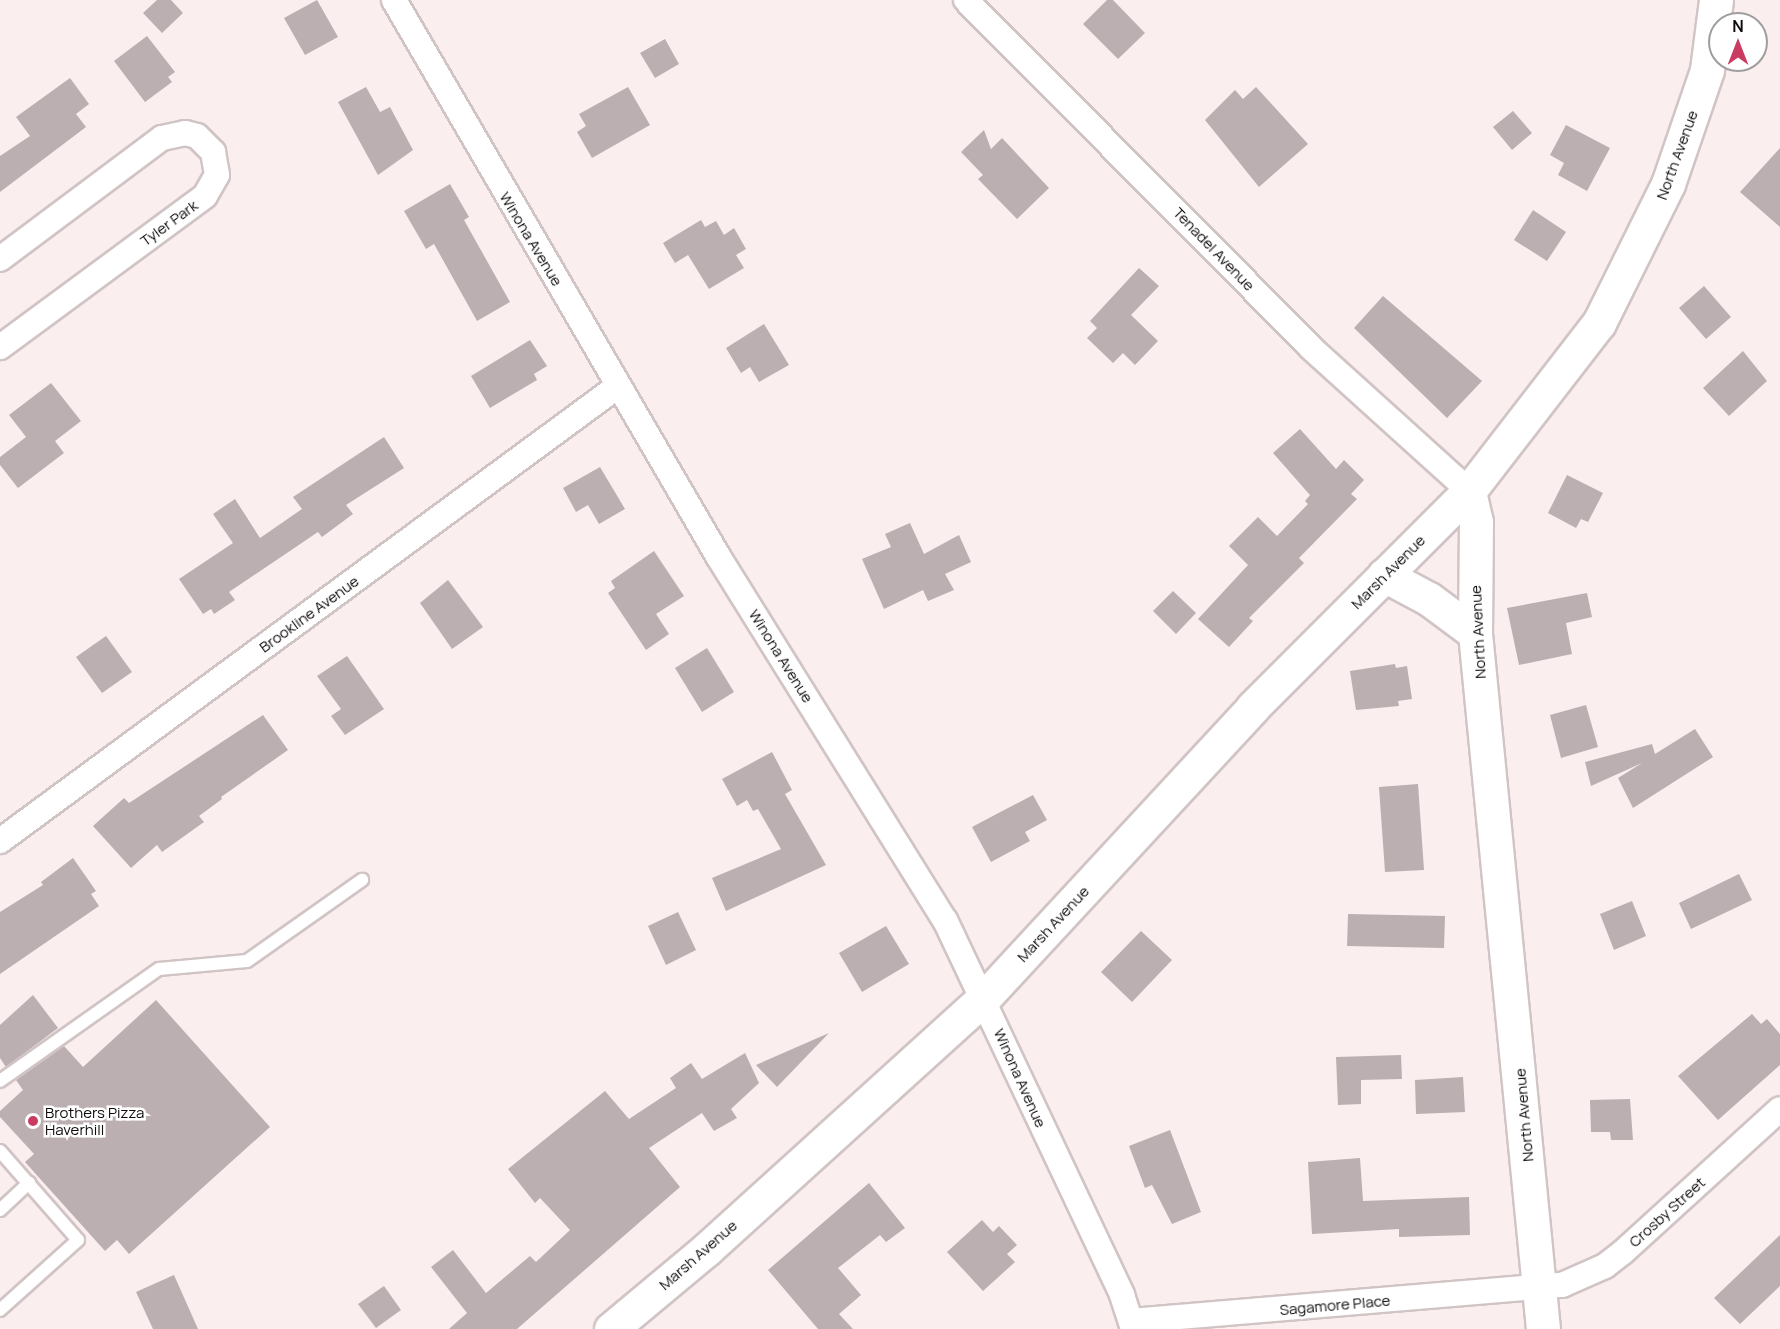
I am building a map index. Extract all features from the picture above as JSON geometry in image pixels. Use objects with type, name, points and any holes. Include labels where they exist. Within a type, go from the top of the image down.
[{"type":"main road","name":"North Avenue","points":[[1543,1329],[1475,633],[1476,522],[1469,491],[1605,312],[1668,184],[1707,70],[1716,0]]},
{"type":"main road","name":"Marsh Avenue","points":[[611,1329],[707,1249],[984,998],[1253,707],[1469,491]]},
{"type":"main road","points":[[1384,575],[1429,599],[1475,633]]},
{"type":"street","name":"Winona Avenue","points":[[394,0],[618,386],[945,920],[984,998],[1132,1325]]},
{"type":"street","name":"Tenadel Avenue","points":[[966,0],[1311,348],[1469,491]]},
{"type":"street","name":"Tyler Park","points":[[0,259],[162,138],[185,133],[197,136],[213,152],[217,176],[205,196],[0,347]]},
{"type":"street","name":"Brookline Avenue","points":[[0,841],[618,386]]},
{"type":"street","name":"Crosby Street","points":[[1539,1289],[1583,1278],[1605,1266],[1780,1109]]},
{"type":"street","name":"Sagamore Place","points":[[1132,1325],[1539,1289]]},
{"type":"lane","points":[[0,1081],[159,969],[247,961],[362,880]]},
{"type":"lane","points":[[0,1151],[78,1240],[0,1310]]},
{"type":"lane","points":[[0,1210],[28,1183]]},
{"type":"building","points":[[157,0],[171,0],[183,13],[162,33],[143,13]]},
{"type":"building","points":[[317,0],[338,37],[305,55],[284,18]]},
{"type":"building","points":[[1107,0],[1113,0],[1145,33],[1118,59],[1083,24]]},
{"type":"building","points":[[147,36],[175,72],[168,77],[172,82],[145,102],[114,61]]},
{"type":"building","points":[[665,39],[679,64],[655,78],[640,53]]},
{"type":"building","points":[[70,78],[89,104],[76,114],[86,127],[0,192],[0,156],[30,136],[16,117]]},
{"type":"building","points":[[366,87],[380,112],[390,107],[413,150],[378,175],[338,102]]},
{"type":"building","points":[[628,87],[650,125],[592,158],[577,132],[586,126],[579,114]]},
{"type":"building","points":[[1256,87],[1308,144],[1259,187],[1205,120],[1235,90],[1243,99]]},
{"type":"building","points":[[1513,111],[1532,133],[1512,150],[1493,127]]},
{"type":"building","points":[[1566,125],[1610,148],[1587,191],[1558,175],[1564,163],[1550,155]]},
{"type":"building","points":[[984,130],[991,149],[1002,138],[1049,188],[1017,219],[978,179],[983,175],[961,152]]},
{"type":"building","points":[[1780,148],[1780,227],[1740,192]]},
{"type":"building","points":[[450,184],[469,217],[464,220],[510,302],[477,321],[434,244],[426,249],[404,211]]},
{"type":"building","points":[[1533,210],[1566,232],[1547,261],[1514,240]]},
{"type":"building","points":[[701,220],[705,227],[716,221],[724,235],[734,228],[746,249],[736,255],[744,268],[709,289],[688,255],[675,263],[663,243]]},
{"type":"building","points":[[1139,268],[1159,286],[1131,315],[1158,341],[1135,365],[1123,353],[1113,363],[1087,338],[1097,328],[1090,321]]},
{"type":"building","points":[[1704,286],[1731,317],[1706,339],[1679,308]]},
{"type":"building","points":[[1383,296],[1482,381],[1447,418],[1354,328]]},
{"type":"building","points":[[764,324],[789,365],[759,382],[750,367],[741,373],[726,348]]},
{"type":"building","points":[[530,340],[547,366],[534,374],[537,380],[490,408],[471,376]]},
{"type":"building","points":[[1743,351],[1767,381],[1729,416],[1703,388]]},
{"type":"building","points":[[51,383],[81,421],[55,441],[64,453],[18,488],[0,465],[0,457],[26,437],[9,415]]},
{"type":"building","points":[[1300,429],[1336,469],[1344,460],[1364,480],[1351,494],[1357,499],[1299,558],[1304,563],[1249,618],[1253,621],[1229,647],[1198,619],[1248,565],[1229,546],[1258,517],[1277,536],[1308,504],[1305,501],[1310,495],[1273,453]]},
{"type":"building","points":[[384,437],[404,468],[346,505],[353,514],[322,537],[318,532],[229,592],[235,600],[214,614],[211,609],[203,614],[179,579],[233,543],[213,514],[235,499],[260,538],[302,509],[293,497]]},
{"type":"building","points":[[600,467],[625,509],[599,524],[588,505],[576,512],[563,488]]},
{"type":"building","points":[[1567,475],[1603,493],[1588,522],[1581,519],[1576,528],[1548,513]]},
{"type":"building","points":[[910,523],[924,554],[959,535],[971,562],[945,574],[954,590],[928,601],[923,590],[884,609],[862,559],[891,547],[885,534]]},
{"type":"building","points":[[654,551],[684,596],[656,614],[669,634],[646,650],[608,593],[615,588],[611,581]]},
{"type":"building","points":[[448,580],[483,627],[452,649],[420,603]]},
{"type":"building","points":[[1173,591],[1196,613],[1176,634],[1153,611]]},
{"type":"building","points":[[1587,593],[1592,617],[1566,623],[1572,654],[1519,665],[1507,608]]},
{"type":"building","points":[[106,636],[132,672],[102,693],[76,657]]},
{"type":"building","points":[[707,648],[734,692],[702,712],[675,668]]},
{"type":"building","points":[[347,656],[384,709],[345,735],[331,716],[341,709],[317,676]]},
{"type":"building","points":[[1395,664],[1396,668],[1407,666],[1412,699],[1398,701],[1399,706],[1356,710],[1350,671]]},
{"type":"building","points":[[1586,705],[1598,747],[1561,758],[1550,715]]},
{"type":"building","points":[[263,715],[288,750],[221,797],[222,799],[199,816],[204,822],[162,852],[157,845],[131,868],[93,826],[124,798],[129,803]]},
{"type":"building","points":[[1695,729],[1713,757],[1633,808],[1618,778],[1642,763],[1591,786],[1585,762],[1652,744],[1655,754]]},
{"type":"building","points":[[772,752],[792,790],[785,794],[826,865],[726,911],[712,878],[781,849],[758,809],[753,811],[747,800],[737,806],[722,779]]},
{"type":"building","points":[[1418,784],[1424,870],[1385,872],[1379,787]]},
{"type":"building","points":[[1033,795],[1047,820],[1025,832],[1030,841],[991,862],[972,827]]},
{"type":"building","points":[[73,858],[96,891],[91,894],[99,906],[0,974],[0,912],[43,885],[41,882]]},
{"type":"building","points":[[1739,874],[1752,900],[1691,929],[1679,903]]},
{"type":"building","points":[[1632,901],[1646,936],[1614,950],[1600,914]]},
{"type":"building","points":[[678,912],[696,950],[666,965],[648,926]]},
{"type":"building","points":[[1348,914],[1445,916],[1444,948],[1347,946]]},
{"type":"building","points":[[886,926],[909,964],[862,992],[839,953]]},
{"type":"building","points":[[1141,931],[1172,960],[1132,1002],[1101,972]]},
{"type":"building","points":[[33,995],[58,1028],[6,1067],[0,1058],[0,1025]]},
{"type":"building","points":[[156,1000],[270,1127],[129,1254],[117,1240],[105,1251],[25,1162],[34,1154],[0,1117],[0,1111],[23,1090],[16,1080],[64,1046],[83,1067]]},
{"type":"building","points":[[1752,1014],[1761,1024],[1767,1019],[1780,1034],[1780,1065],[1718,1120],[1678,1076]]},
{"type":"building","points":[[829,1033],[777,1087],[756,1065]]},
{"type":"building","points":[[745,1053],[759,1083],[731,1109],[737,1118],[714,1131],[702,1113],[649,1148],[680,1187],[517,1329],[449,1329],[467,1313],[431,1267],[453,1250],[486,1293],[530,1256],[536,1262],[570,1230],[540,1198],[535,1203],[508,1169],[605,1091],[629,1119],[676,1088],[670,1078],[691,1063],[702,1079]]},
{"type":"building","points":[[1401,1055],[1402,1079],[1361,1080],[1361,1104],[1338,1105],[1336,1057]]},
{"type":"building","points":[[1463,1077],[1465,1112],[1416,1114],[1415,1080]]},
{"type":"building","points":[[1630,1099],[1633,1140],[1611,1140],[1610,1132],[1591,1132],[1590,1100]]},
{"type":"building","points":[[1170,1130],[1201,1212],[1172,1224],[1152,1185],[1145,1188],[1129,1146]]},
{"type":"building","points":[[1360,1158],[1363,1201],[1469,1197],[1470,1235],[1399,1237],[1399,1229],[1312,1234],[1308,1162]]},
{"type":"building","points":[[869,1183],[905,1228],[886,1242],[880,1235],[838,1268],[861,1295],[839,1314],[853,1329],[818,1329],[768,1270]]},
{"type":"building","points":[[982,1220],[993,1232],[999,1226],[1017,1245],[1007,1254],[1015,1262],[983,1291],[947,1252]]},
{"type":"building","points":[[1780,1235],[1780,1286],[1740,1324],[1714,1298]]},
{"type":"building","points":[[174,1275],[198,1329],[153,1329],[136,1292]]},
{"type":"building","points":[[384,1286],[401,1310],[376,1328],[358,1304]]},
{"type":"place","name":"Brothers Pizza Haverhill","points":[[33,1121]]}]
